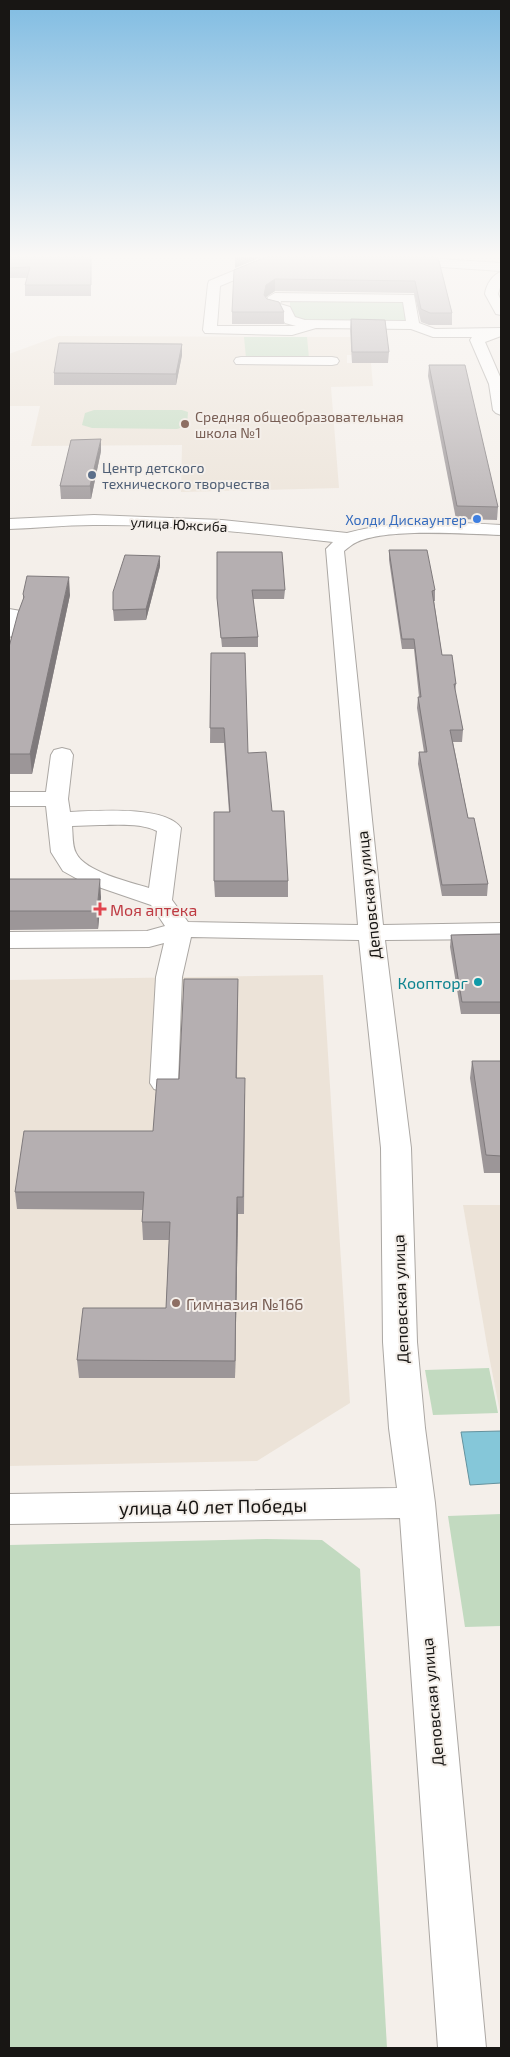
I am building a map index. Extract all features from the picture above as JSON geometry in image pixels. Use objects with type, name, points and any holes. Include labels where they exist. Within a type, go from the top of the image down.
[{"type":"street","points":[[321,379],[326,361],[324,353]]},
{"type":"street","points":[[483,353],[499,384],[501,410]]},
{"type":"street","points":[[241,361],[326,361]]},
{"type":"street","name":"улица Южсиба","points":[[9,524],[77,520],[156,521],[342,544],[373,532],[501,530]]},
{"type":"street","name":"Деповская улица","points":[[342,544],[371,931],[396,1148],[400,1342],[407,1428],[417,1503],[462,2048]]},
{"type":"street","points":[[9,615],[14,615],[9,631]]},
{"type":"street","points":[[62,755],[58,809],[63,852],[72,866],[90,876],[160,900],[180,929],[169,978],[164,1083]]},
{"type":"street","points":[[9,799],[58,809],[162,823],[169,828],[160,900]]},
{"type":"street","points":[[9,940],[149,939],[180,929],[330,933],[371,931],[501,931]]},
{"type":"street","name":"улица 40 лет Победы","points":[[9,1509],[417,1503]]},
{"type":"shaded area","name":"Средняя общеобразовательная школа №1","points":[[352,353],[352,355],[347,355],[347,363],[371,363],[373,386],[331,387],[339,488],[181,492],[182,445],[31,446],[40,406],[9,406],[9,354]]},
{"type":"shaded area","name":"Гимназия №166","points":[[323,975],[350,1403],[257,1461],[9,1466],[9,980]]},
{"type":"shaded area","points":[[463,1205],[501,1205],[501,1417],[488,1351]]},
{"type":"green space","points":[[246,353],[309,353],[309,358],[246,358]]},
{"type":"green space","points":[[94,410],[182,410],[188,412],[187,426],[177,429],[92,428],[82,425],[85,413]]},
{"type":"green space","points":[[489,1368],[498,1413],[433,1415],[425,1370]]},
{"type":"green space","points":[[501,1514],[501,1626],[465,1627],[448,1516]]},
{"type":"green space","points":[[266,1539],[322,1540],[360,1569],[387,2048],[9,2048],[9,1545]]},
{"type":"water","points":[[501,1431],[501,1483],[470,1485],[461,1432]]},
{"type":"building","points":[[57,353],[180,353],[176,374],[54,373]]},
{"type":"building","points":[[429,365],[465,365],[498,507],[457,506]]},
{"type":"building","points":[[101,439],[90,486],[60,486],[71,440]]},
{"type":"building","points":[[389,550],[427,550],[435,590],[432,591],[442,655],[452,655],[456,684],[454,684],[463,730],[450,730],[468,818],[474,818],[488,884],[442,885],[419,752],[427,752],[418,697],[421,697],[414,639],[402,639]]},
{"type":"building","points":[[217,552],[282,552],[285,590],[252,590],[258,637],[221,638],[217,598]]},
{"type":"building","points":[[125,555],[160,556],[146,609],[113,610],[113,592]]},
{"type":"building","points":[[27,576],[69,577],[30,754],[9,754],[9,647],[24,597]]},
{"type":"building","points":[[211,653],[245,653],[248,753],[266,752],[272,811],[284,811],[288,881],[214,881],[214,812],[230,812],[224,728],[210,728]]},
{"type":"building","points":[[9,879],[100,879],[97,911],[9,911]]},
{"type":"building","name":"Коопторг","points":[[501,934],[501,1002],[462,1002],[451,935]]},
{"type":"building","points":[[184,979],[238,979],[236,1078],[245,1078],[243,1197],[237,1197],[235,1361],[77,1360],[83,1308],[166,1308],[170,1222],[142,1222],[144,1192],[15,1192],[24,1131],[153,1131],[157,1079],[179,1079]]},
{"type":"building","points":[[472,1061],[501,1061],[501,1156],[486,1155]]},
{"type":"place","name":"Средняя общеобразовательная школа №1","points":[[185,424]]},
{"type":"place","name":"Центр детского технического творчества","points":[[92,475]]},
{"type":"place","name":"Холди Дискаунтер","points":[[477,519]]},
{"type":"place","name":"Моя аптека","points":[[100,909]]},
{"type":"place","name":"Коопторг","points":[[478,982]]},
{"type":"place","name":"Гимназия №166","points":[[176,1303]]}]
